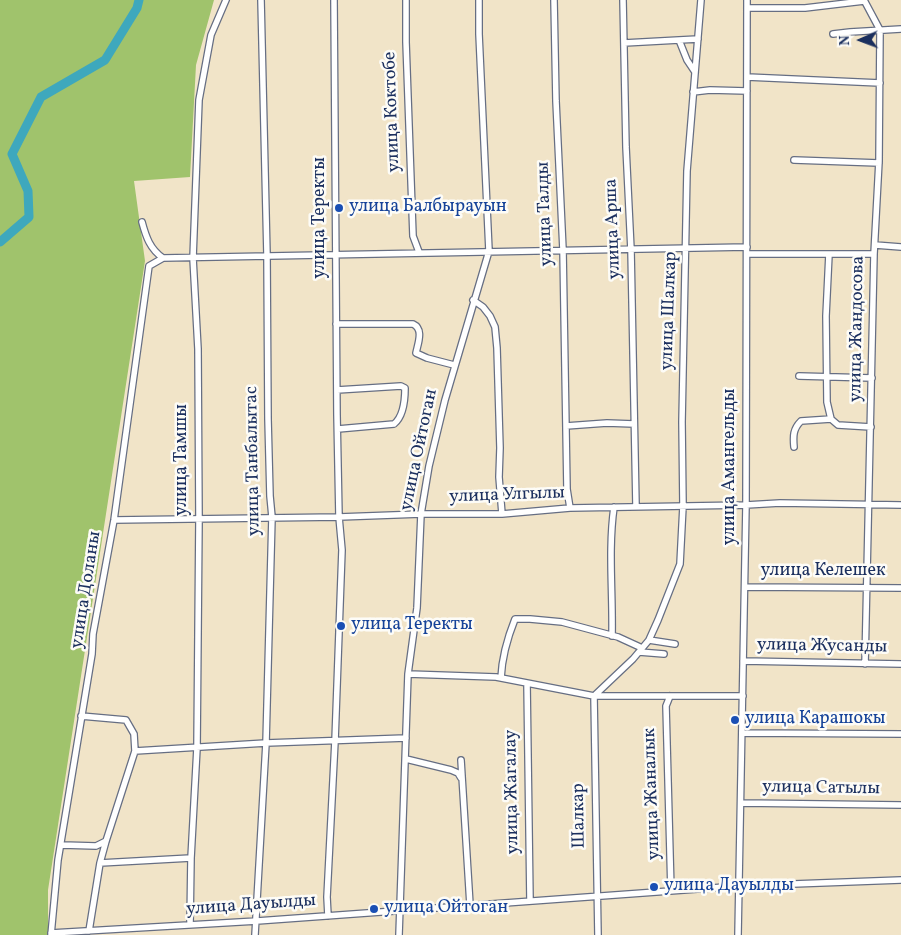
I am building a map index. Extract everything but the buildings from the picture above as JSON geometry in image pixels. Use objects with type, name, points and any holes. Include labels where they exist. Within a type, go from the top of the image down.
[{"type":"street","name":"улица Тамшы","points":[[190,925],[197,748],[198,349],[193,258],[199,100],[211,35],[226,0]]},
{"type":"street","name":"улица Танбалытас","points":[[254,935],[266,743],[272,517],[268,419],[267,255],[261,0]]},
{"type":"street","name":"улица Теректы","points":[[328,916],[327,881],[335,741],[342,550],[339,517],[336,324],[334,0]]},
{"type":"street","name":"улица Коктобе","points":[[406,0],[413,236],[419,252]]},
{"type":"street","name":"улица Ойтоган","points":[[399,935],[408,674],[417,608],[421,514],[429,466],[454,366],[489,251],[479,0]]},
{"type":"street","name":"улица Талды","points":[[554,0],[556,101],[563,250],[567,489],[570,508]]},
{"type":"street","name":"улица Арша","points":[[624,0],[636,506]]},
{"type":"street","name":"улица Шалкар","points":[[594,696],[649,640],[680,564],[683,506],[682,422],[687,249],[687,170],[701,0]]},
{"type":"street","name":"улица Амангельды","points":[[738,935],[746,505],[746,0]]},
{"type":"street","points":[[747,8],[805,8],[864,0]]},
{"type":"street","name":"улица Жандосова","points":[[864,0],[880,30],[879,163],[874,254],[865,664]]},
{"type":"street","points":[[833,34],[901,30]]},
{"type":"street","points":[[680,40],[687,60],[695,72]]},
{"type":"street","points":[[624,43],[698,40]]},
{"type":"street","points":[[747,77],[880,83]]},
{"type":"street","points":[[693,92],[710,90],[747,91]]},
{"type":"street","points":[[794,160],[879,163]]},
{"type":"street","points":[[142,222],[150,245],[163,258],[747,247]]},
{"type":"street","points":[[875,246],[901,246]]},
{"type":"street","points":[[747,254],[874,254]]},
{"type":"street","points":[[829,254],[826,316],[827,402],[831,419],[838,425],[871,427]]},
{"type":"street","name":"улица Доланы","points":[[51,934],[57,869],[92,654],[93,634],[114,520],[149,266],[163,258]]},
{"type":"street","points":[[473,300],[483,307],[495,327],[502,514]]},
{"type":"street","points":[[336,324],[413,324],[420,329],[416,353],[454,366]]},
{"type":"street","points":[[799,376],[872,378]]},
{"type":"street","points":[[337,390],[401,386],[405,388],[405,398],[399,419],[394,424],[338,429]]},
{"type":"street","points":[[794,447],[793,436],[795,427],[801,421],[831,419]]},
{"type":"street","points":[[566,426],[607,423],[634,424]]},
{"type":"street","name":"улица Улгылы","points":[[114,520],[502,514],[570,508],[780,503],[901,505]]},
{"type":"street","points":[[612,636],[613,589],[610,541],[614,507]]},
{"type":"street","name":"улица Келешек","points":[[745,587],[901,588]]},
{"type":"street","points":[[501,678],[502,659],[506,641],[515,619],[530,618],[562,622],[612,636],[641,650],[664,654]]},
{"type":"street","points":[[649,640],[675,644]]},
{"type":"street","name":"улица Жусанды","points":[[743,661],[901,664]]},
{"type":"street","points":[[408,674],[501,678],[594,696],[743,696]]},
{"type":"street","name":"улица Жагалау","points":[[527,683],[530,901]]},
{"type":"street","name":"Шалкар","points":[[594,696],[598,935]]},
{"type":"street","name":"улица Жаналык","points":[[670,696],[666,706],[671,891]]},
{"type":"street","points":[[81,716],[126,720],[134,734],[135,751],[100,863],[90,931]]},
{"type":"street","points":[[742,733],[901,734]]},
{"type":"street","points":[[135,751],[266,743],[406,738]]},
{"type":"street","points":[[406,759],[458,773],[462,780]]},
{"type":"street","points":[[461,760],[470,905]]},
{"type":"street","name":"улица Сатылы","points":[[741,803],[901,805]]},
{"type":"street","points":[[62,845],[96,846],[106,841]]},
{"type":"street","points":[[100,863],[192,858]]},
{"type":"street","name":"улица Дауылды","points":[[51,934],[739,886],[901,880]]},
{"type":"green space","points":[[0,0],[214,0],[196,65],[190,177],[134,181],[145,261],[48,890],[48,935],[0,935]]},
{"type":"waterway","points":[[0,242],[29,217],[28,191],[12,154],[41,97],[105,60],[137,8],[139,0]]},
{"type":"place","name":"улица Балбырауын","points":[[339,208]]},
{"type":"place","name":"улица Теректы","points":[[341,626]]},
{"type":"place","name":"улица Карашокы","points":[[735,720]]},
{"type":"place","name":"улица Дауылды","points":[[654,887]]},
{"type":"place","name":"улица Ойтоган","points":[[374,909]]}]
